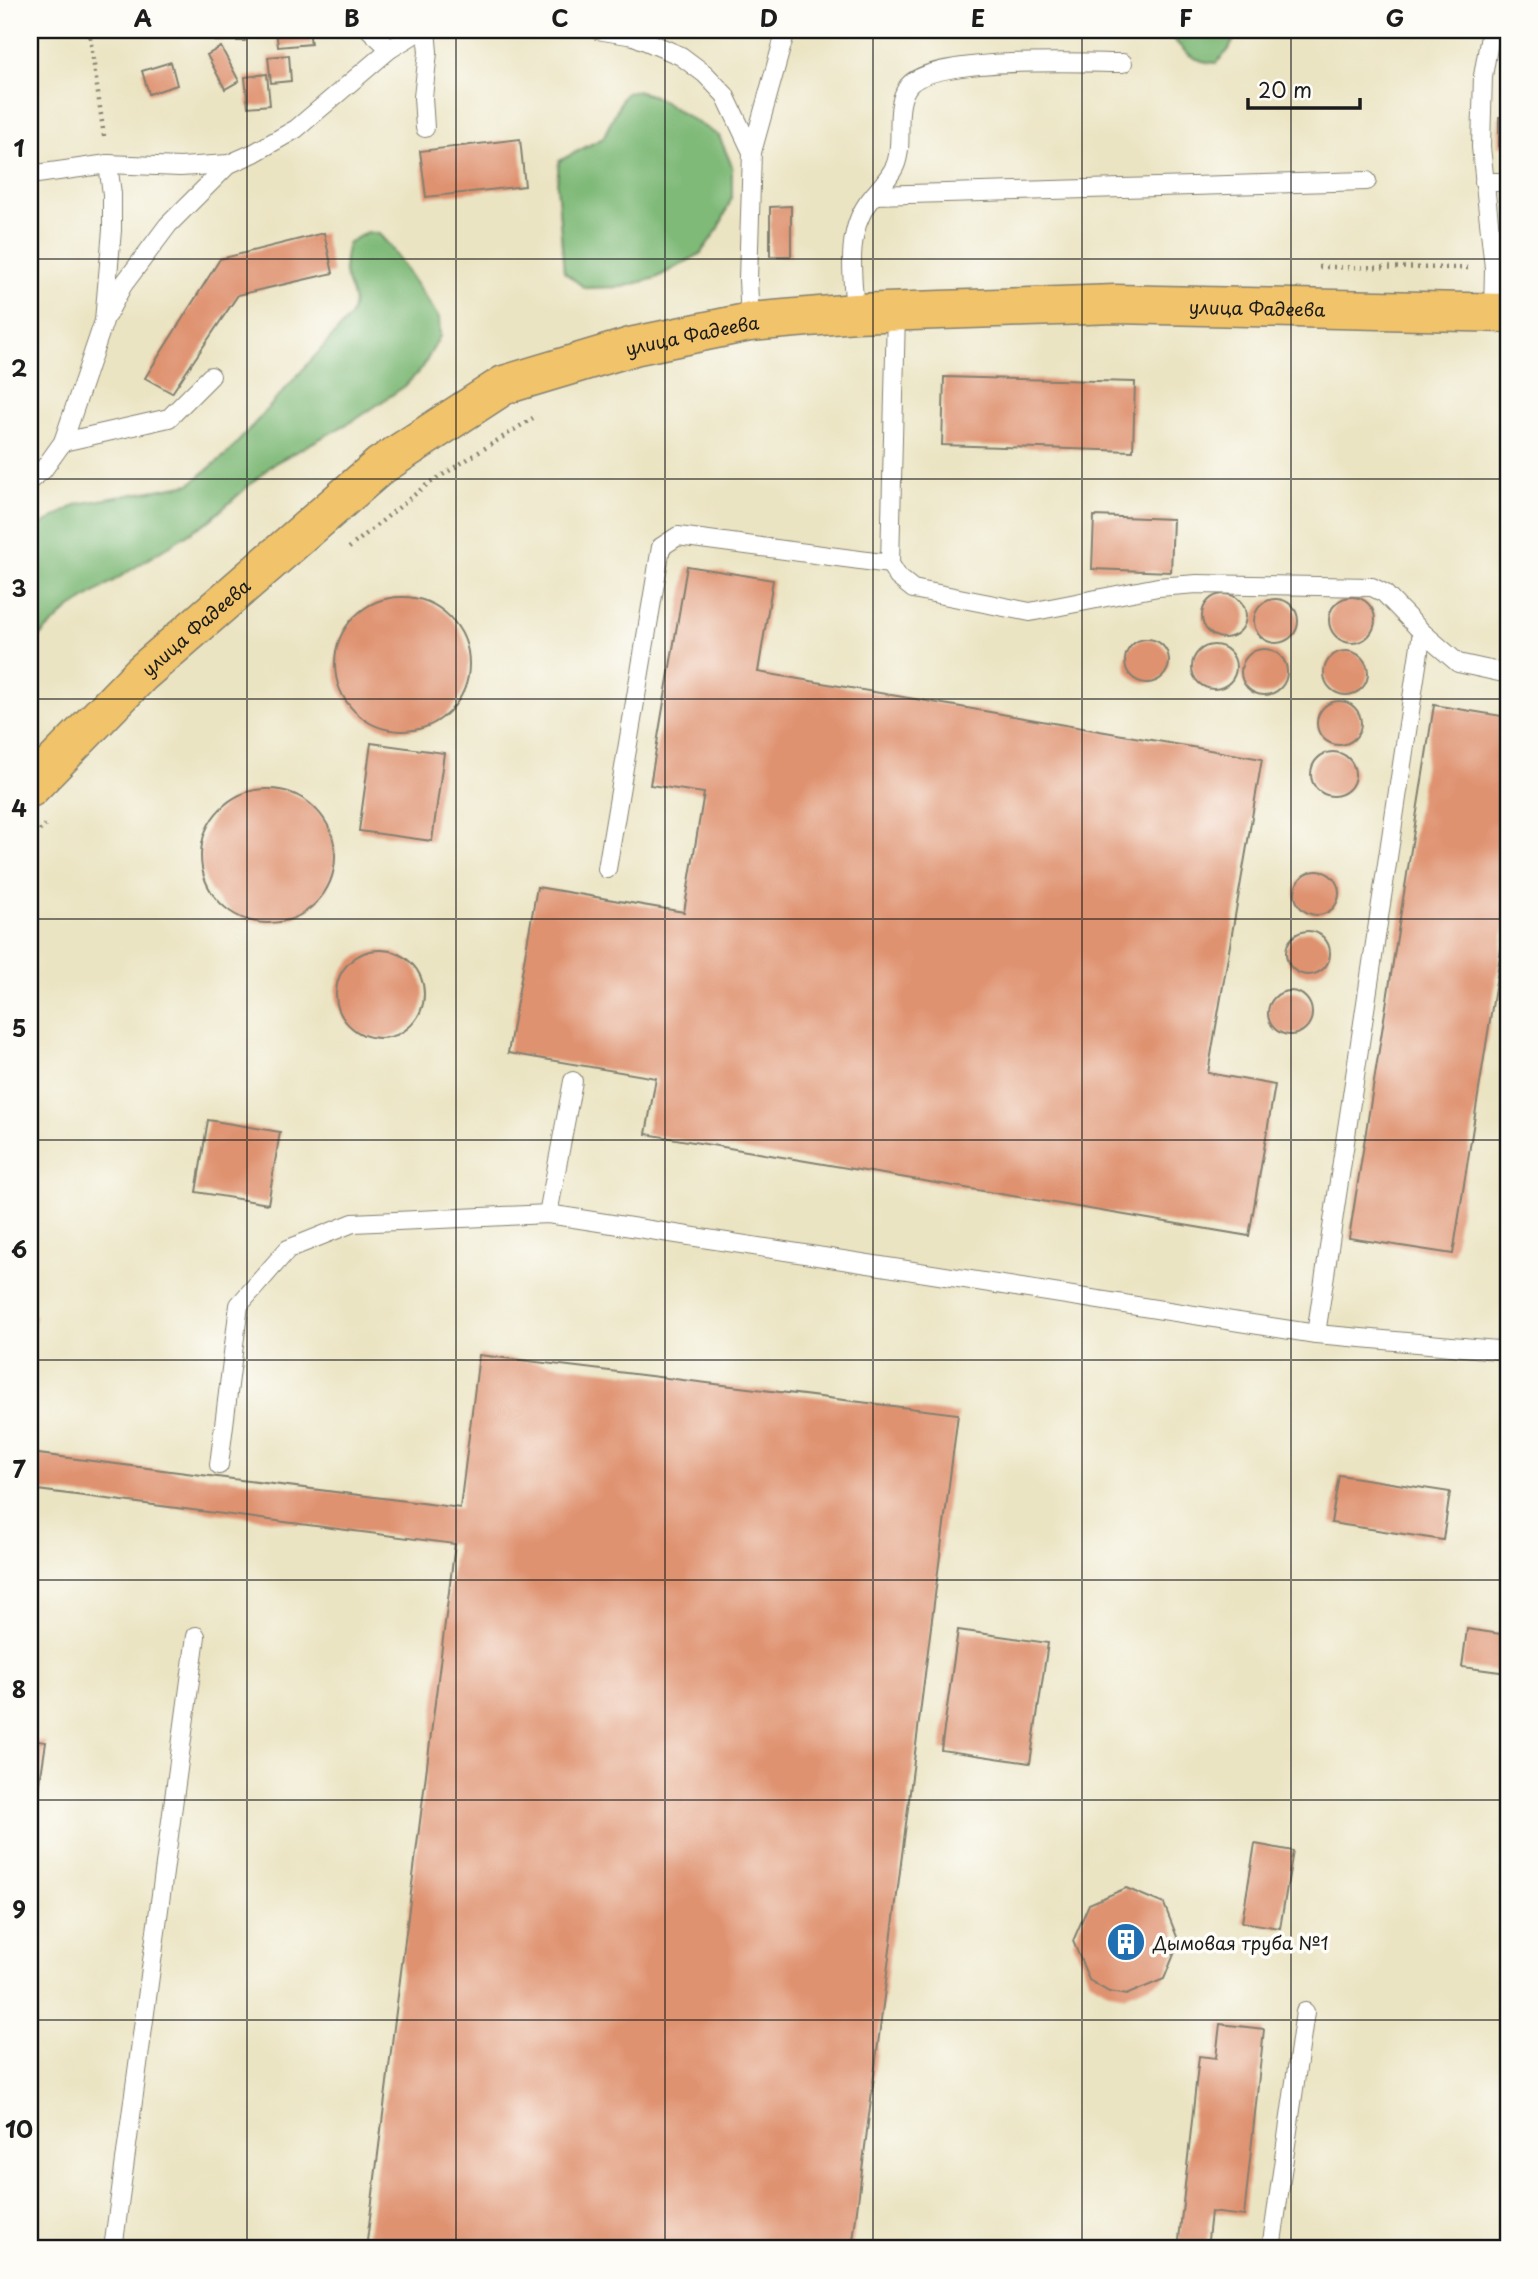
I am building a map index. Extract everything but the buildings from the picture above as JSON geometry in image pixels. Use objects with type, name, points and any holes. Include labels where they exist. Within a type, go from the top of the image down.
[{"type":"main road","name":"улица Фадеева","points":[[30,788],[141,674],[380,466],[504,386],[634,346],[750,322],[855,313],[1115,304],[1501,313]]},
{"type":"lane","points":[[370,30],[390,49]]},
{"type":"lane","points":[[30,175],[107,164],[180,167],[229,164],[296,129],[390,49],[424,30],[428,52],[423,97],[425,128]]},
{"type":"lane","points":[[597,30],[634,36],[659,46],[681,56],[705,74],[725,95],[752,152]]},
{"type":"lane","points":[[750,322],[748,279],[752,152],[786,30]]},
{"type":"lane","points":[[1492,30],[1483,76],[1481,147],[1501,313]]},
{"type":"lane","points":[[855,313],[853,239],[864,207],[891,174],[897,162],[903,94],[915,78],[957,66],[1123,63]]},
{"type":"lane","points":[[104,321],[112,230],[112,194],[107,164]]},
{"type":"lane","points":[[30,480],[43,470],[63,442],[104,321],[123,285],[168,225],[229,164]]},
{"type":"lane","points":[[874,195],[1367,181]]},
{"type":"lane","points":[[1484,182],[1508,182]]},
{"type":"lane","points":[[896,312],[890,564],[898,577],[913,589],[1030,612],[1158,587],[1197,584],[1372,587],[1384,593],[1422,632],[1458,663],[1508,674]]},
{"type":"lane","points":[[63,442],[169,418],[211,376]]},
{"type":"lane","points":[[607,869],[661,547],[678,536],[890,564]]},
{"type":"lane","points":[[1317,1334],[1422,632]]},
{"type":"lane","points":[[548,1214],[573,1081]]},
{"type":"lane","points":[[219,1465],[239,1306],[288,1249],[353,1223],[548,1214],[1317,1334],[1508,1351]]},
{"type":"lane","points":[[113,2249],[196,1636]]},
{"type":"lane","points":[[1271,2249],[1305,2012]]},
{"type":"path","points":[[89,30],[107,164]]},
{"type":"path","points":[[345,551],[425,486],[540,414]]},
{"type":"path","points":[[30,841],[48,822]]},
{"type":"green space","points":[[1166,30],[1239,30],[1228,51],[1216,63],[1193,57],[1182,49]]},
{"type":"green space","points":[[636,91],[654,96],[719,136],[732,166],[732,197],[719,228],[700,254],[656,278],[622,287],[585,288],[564,272],[557,185],[559,161],[603,138],[625,93]]},
{"type":"green space","points":[[367,232],[379,234],[390,246],[439,318],[440,336],[423,367],[405,386],[358,418],[273,464],[210,520],[69,609],[30,645],[30,531],[78,504],[190,484],[229,452],[350,317],[353,298],[344,265],[348,243]]},
{"type":"place","name":"Дымовая труба №1","points":[[1126,1942]]}]
